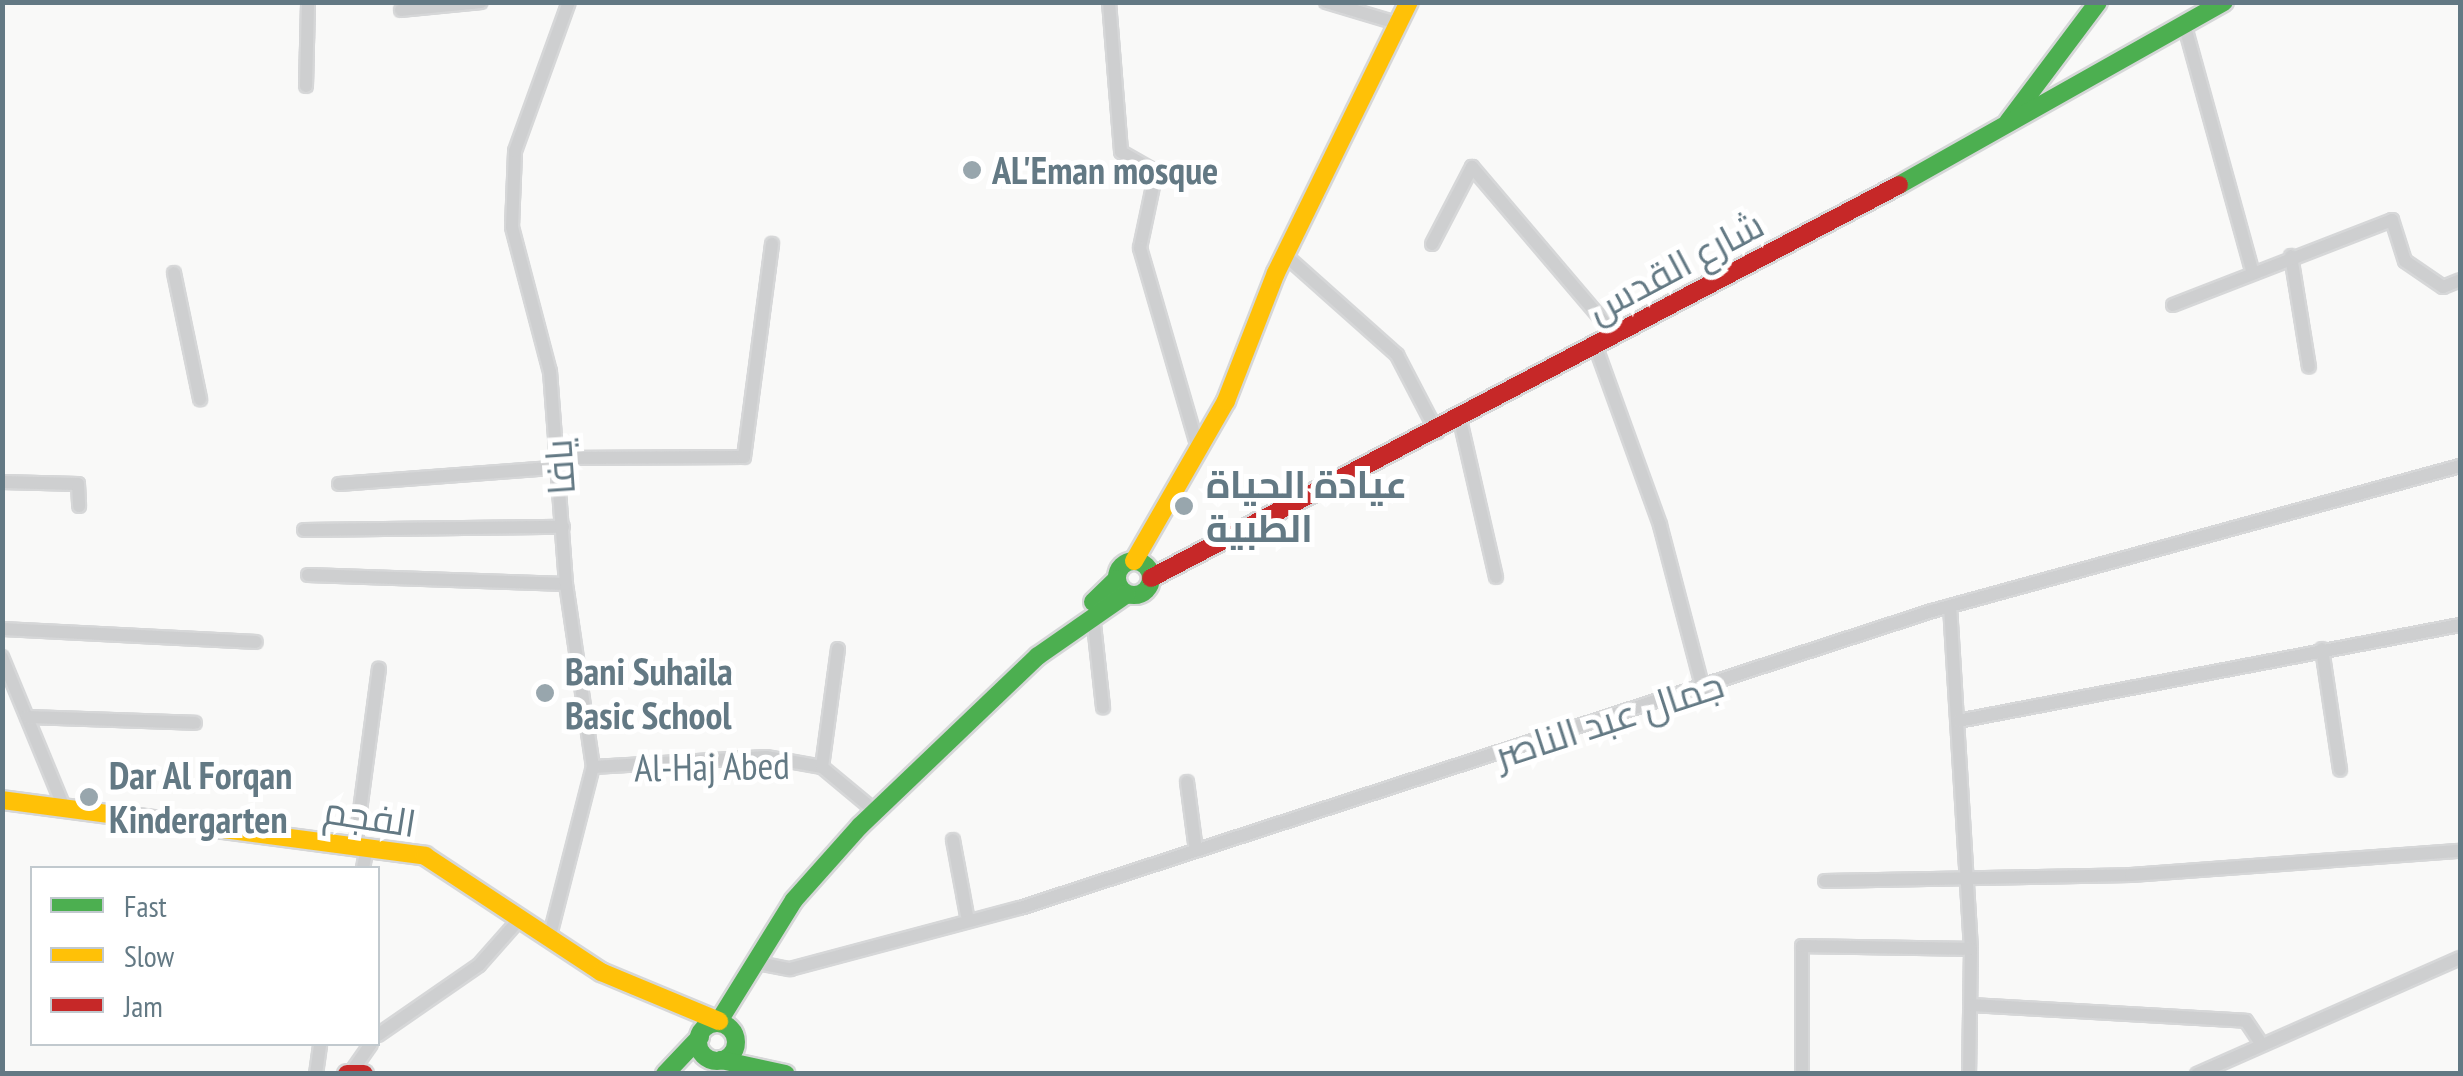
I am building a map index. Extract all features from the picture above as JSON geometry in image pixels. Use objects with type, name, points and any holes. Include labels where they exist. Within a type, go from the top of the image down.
[{"type":"main road","points":[[873,810],[1122,586],[1198,448],[1409,2]]},
{"type":"main road","points":[[2005,127],[2098,2]]},
{"type":"main road","name":"شارع القدس","points":[[1122,586],[1142,594],[1152,578],[1460,420],[1595,344],[2005,127],[2185,28],[2224,2]]},
{"type":"main road","points":[[1134,561],[1152,578]]},
{"type":"main road","points":[[717,1060],[740,996],[794,900],[983,694],[1122,586]]},
{"type":"main road","name":"الفجم","points":[[2,800],[426,856],[517,922],[730,1029]]},
{"type":"main road","name":"الفجم","points":[[686,1010],[701,1036],[699,1053],[717,1060]]},
{"type":"main road","points":[[667,1072],[701,1036],[730,1029]]},
{"type":"main road","points":[[730,1029],[780,1072]]},
{"type":"main road","points":[[667,1072],[717,1060],[780,1072]]},
{"type":"street","points":[[306,86],[308,2]]},
{"type":"street","points":[[401,10],[481,2]]},
{"type":"street","name":"يافا","points":[[549,938],[593,768],[566,584],[560,458],[550,372],[512,228],[515,151],[569,2]]},
{"type":"street","points":[[1109,2],[1121,152],[1156,172],[1140,248],[1198,448]]},
{"type":"street","points":[[1323,3],[1400,24]]},
{"type":"street","points":[[2185,28],[2252,272]]},
{"type":"street","points":[[1432,244],[1472,167],[1614,334]]},
{"type":"street","points":[[2173,305],[2392,220],[2405,262],[2442,287],[2460,280]]},
{"type":"street","points":[[339,484],[550,468],[560,458],[744,456],[772,244]]},
{"type":"street","points":[[1286,256],[1397,355],[1437,432]]},
{"type":"street","points":[[2291,256],[2309,366]]},
{"type":"street","points":[[174,273],[200,399]]},
{"type":"street","points":[[1595,344],[1660,525],[1703,689]]},
{"type":"street","points":[[1460,420],[1496,577]]},
{"type":"street","name":"جمال عبد الناصر","points":[[758,962],[790,969],[968,921],[1703,689],[1950,606],[2460,466]]},
{"type":"street","points":[[2,482],[78,484],[80,506]]},
{"type":"street","points":[[304,530],[563,527]]},
{"type":"street","points":[[308,575],[566,584]]},
{"type":"street","points":[[1950,606],[1971,949],[1968,1074]]},
{"type":"street","points":[[1093,612],[1103,707]]},
{"type":"street","points":[[1958,720],[2460,625]]},
{"type":"street","points":[[2,629],[256,642]]},
{"type":"street","points":[[2322,649],[2340,770]]},
{"type":"street","points":[[822,768],[838,650]]},
{"type":"street","points":[[2,657],[65,810]]},
{"type":"street","points":[[363,866],[361,848],[379,669]]},
{"type":"street","points":[[28,717],[195,723]]},
{"type":"street","name":"Al-Haj Abed","points":[[593,768],[766,757],[822,768],[873,810]]},
{"type":"street","points":[[1187,782],[1196,850]]},
{"type":"street","points":[[953,840],[968,921]]},
{"type":"street","points":[[1825,881],[1968,879],[2460,852]]},
{"type":"street","points":[[380,1034],[479,965],[517,922]]},
{"type":"street","points":[[1802,1074],[1802,946],[1971,949]]},
{"type":"street","points":[[2197,1074],[2259,1040],[2460,958]]},
{"type":"street","points":[[1971,1005],[2246,1021],[2259,1040]]},
{"type":"street","points":[[316,1074],[320,1046]]},
{"type":"street","points":[[354,1073],[370,1046]]},
{"type":"traffic: fast","points":[[2008,122],[2098,2]]},
{"type":"traffic: fast","points":[[1899,185],[2224,2]]},
{"type":"traffic: fast","points":[[1134,561],[1146,566],[1151,578],[1146,590],[1134,595],[1122,590],[1117,578],[1122,566],[1134,561]]},
{"type":"traffic: fast","points":[[1093,602],[1117,579]]},
{"type":"traffic: fast","points":[[719,1021],[794,900],[860,826],[1038,656],[1127,594]]},
{"type":"traffic: fast","points":[[717,1023],[730,1029],[736,1042],[730,1055],[717,1061],[704,1055],[698,1042],[704,1029],[717,1023]]},
{"type":"traffic: fast","points":[[665,1074],[700,1037]]},
{"type":"traffic: fast","points":[[721,1060],[786,1074]]},
{"type":"traffic: slow","points":[[1134,561],[1226,401],[1276,273],[1409,2]]},
{"type":"traffic: slow","points":[[2,800],[425,856],[601,972],[719,1021]]},
{"type":"traffic: jam","points":[[1151,578],[1899,185]]},
{"type":"traffic: jam","points":[[347,1074],[364,1074]]},
{"type":"place","name":"AL'Eman mosque","points":[[972,170]]},
{"type":"place","name":"عيادة الحياة الطبية","points":[[1184,506]]},
{"type":"place","name":"Bani Suhaila Basic School","points":[[545,693]]},
{"type":"place","name":"Dar Al Forqan Kindergarten","points":[[89,797]]}]
